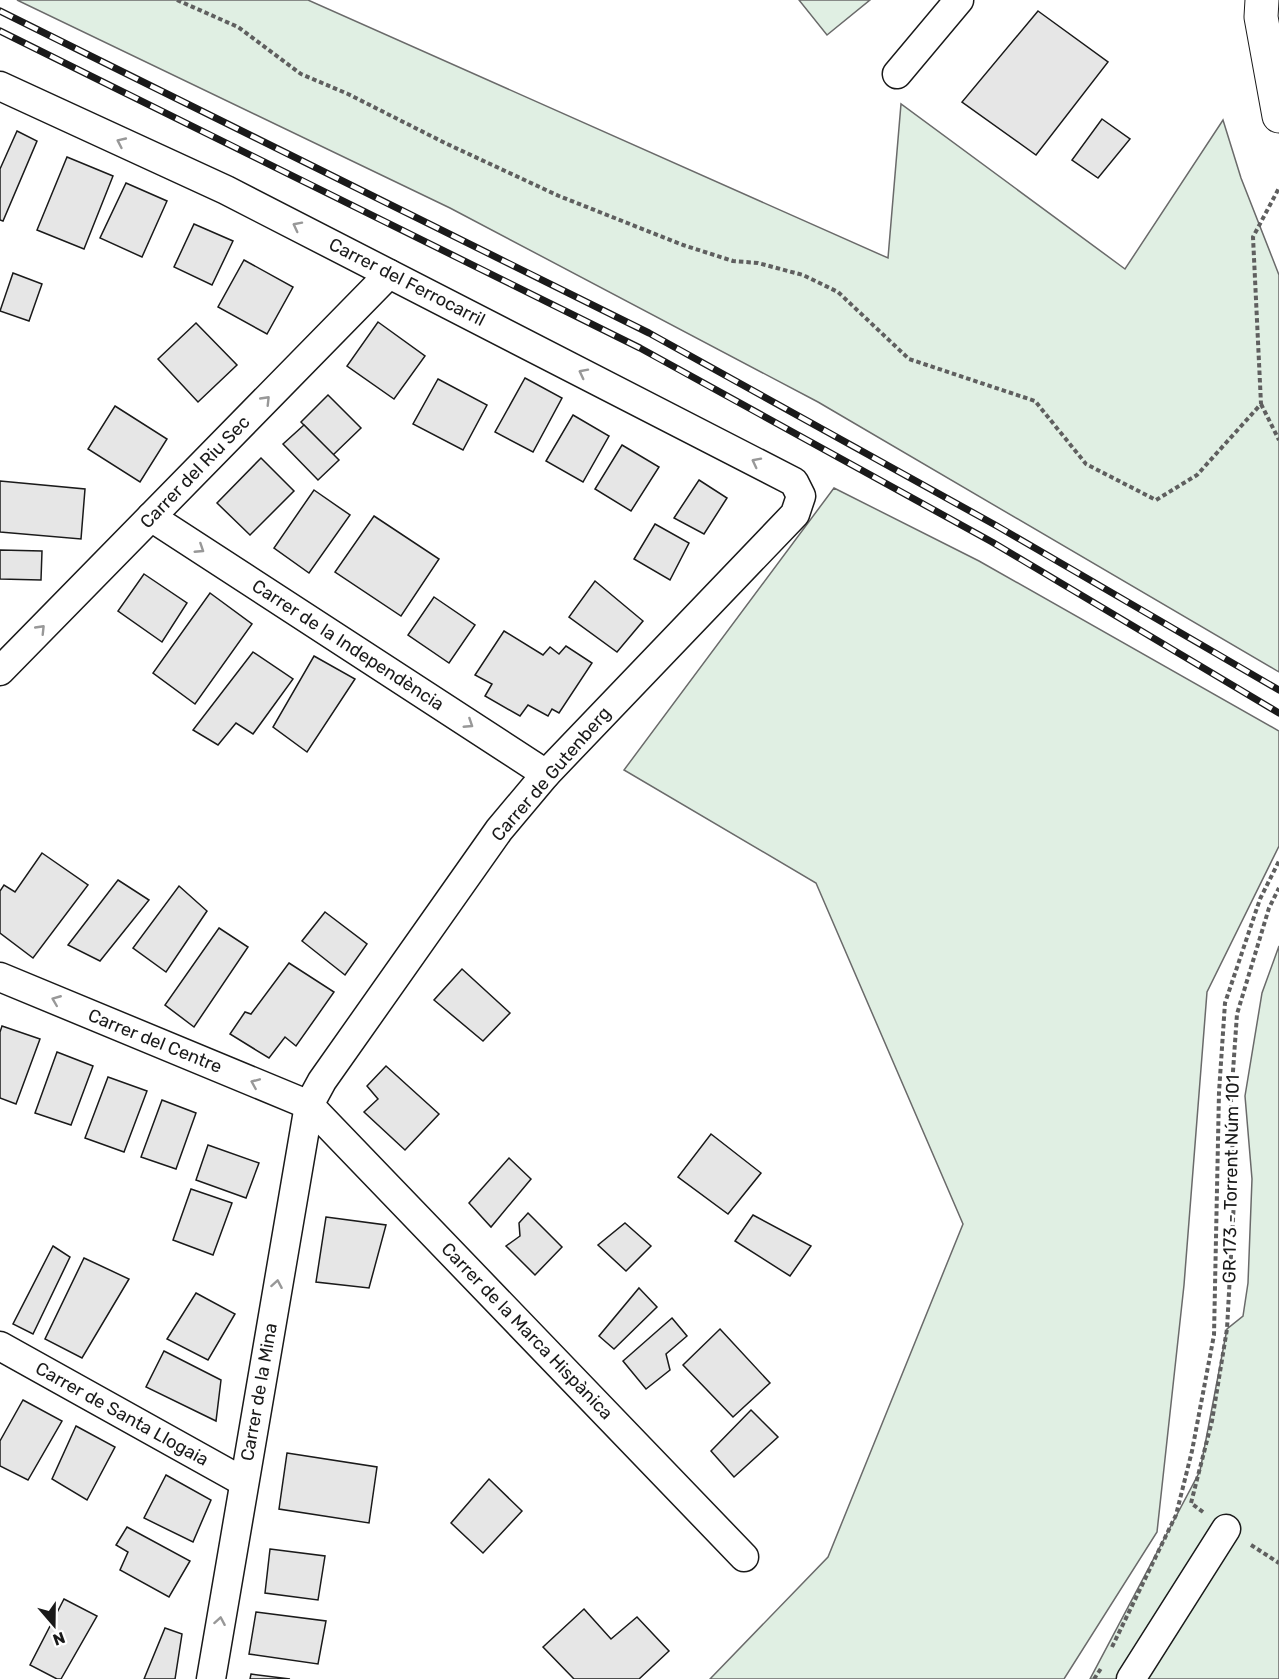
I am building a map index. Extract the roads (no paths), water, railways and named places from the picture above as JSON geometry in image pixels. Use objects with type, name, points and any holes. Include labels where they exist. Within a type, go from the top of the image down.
[{"type":"street","points":[[897,74],[959,0]]},
{"type":"street","points":[[1259,6],[1279,116]]},
{"type":"street","name":"Carrer del Ferrocarril","points":[[0,86],[226,190],[794,482],[801,496]]},
{"type":"street","name":"Carrer del Riu Sec","points":[[0,671],[389,274]]},
{"type":"street","name":"Carrer de Gutenberg","points":[[309,1105],[322,1081],[499,830],[546,774],[795,514],[801,496]]},
{"type":"street","name":"Carrer de la Independència","points":[[151,517],[546,774]]},
{"type":"street","name":"Carrer del Centre","points":[[0,977],[309,1105]]},
{"type":"street","name":"Carrer de la Mina","points":[[211,1679],[309,1105]]},
{"type":"street","name":"Carrer de la Marca Hispànica","points":[[309,1105],[744,1557]]},
{"type":"street","name":"Carrer de Santa Llogaia","points":[[0,1346],[244,1482]]},
{"type":"street","points":[[1131,1679],[1226,1529]]},
{"type":"railway","points":[[0,11],[649,333],[997,526],[1279,690]]},
{"type":"railway","points":[[0,31],[640,348],[992,542],[1279,713]]}]
